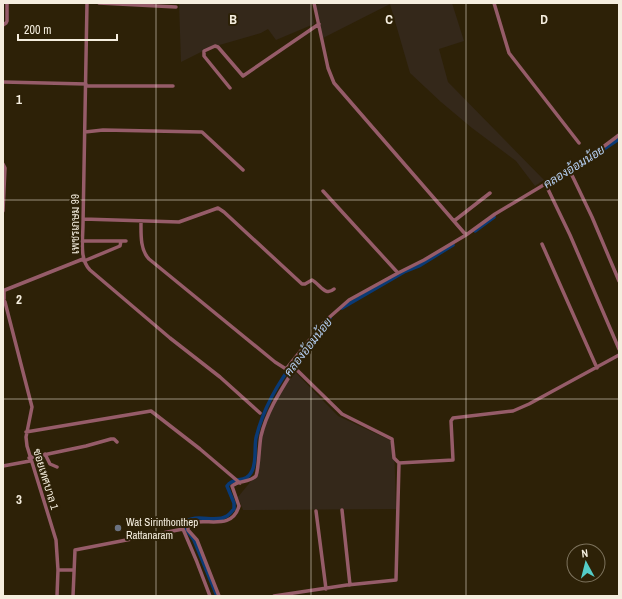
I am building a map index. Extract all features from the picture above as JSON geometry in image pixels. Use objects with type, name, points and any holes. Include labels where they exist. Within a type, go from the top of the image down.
[{"type":"street","points":[[3,24],[7,21],[7,3]]},
{"type":"street","name":"เพชรเกษม 99","points":[[87,3],[83,260],[86,267],[95,275],[217,375],[260,413]]},
{"type":"street","points":[[99,3],[176,7]]},
{"type":"street","points":[[314,3],[328,68],[334,83],[466,235]]},
{"type":"street","points":[[494,3],[509,53],[579,143]]},
{"type":"street","points":[[230,88],[204,56],[204,52],[215,46],[218,47],[241,75],[244,76],[319,24]]},
{"type":"street","points":[[3,82],[173,86]]},
{"type":"street","points":[[85,132],[103,130],[202,132],[243,170]]},
{"type":"street","points":[[287,369],[332,313],[349,300],[424,260],[466,235],[492,216],[570,170],[596,153],[619,135]]},
{"type":"street","points":[[3,164],[5,168],[3,211]]},
{"type":"street","points":[[570,170],[619,281]]},
{"type":"street","points":[[546,185],[619,349]]},
{"type":"street","points":[[323,190],[398,273]]},
{"type":"street","points":[[454,221],[490,193]]},
{"type":"street","points":[[83,219],[141,222],[183,222],[218,208],[302,284],[312,280],[326,292],[330,292],[334,289]]},
{"type":"street","points":[[141,222],[141,237],[145,253],[149,259],[275,362],[287,369],[293,369],[300,374],[342,414],[392,439],[394,458],[399,463],[396,580],[274,596]]},
{"type":"street","points":[[83,241],[126,241]]},
{"type":"street","points":[[3,299],[5,290],[120,246],[121,241]]},
{"type":"street","points":[[542,244],[597,368]]},
{"type":"street","name":"ซอยเทศบาล 1","points":[[3,299],[32,406],[26,432],[26,441],[30,459],[54,533],[58,570],[57,596]]},
{"type":"street","points":[[399,463],[453,460],[451,421],[453,418],[514,411],[619,355]]},
{"type":"street","points":[[219,596],[197,540],[188,530],[188,526],[190,524],[223,522],[236,513],[239,506],[232,486],[240,482],[250,480],[256,476],[262,435],[267,420],[275,400],[293,369]]},
{"type":"street","points":[[26,432],[151,411],[240,482]]},
{"type":"street","points":[[3,466],[45,454],[86,446],[111,439],[114,439],[117,442]]},
{"type":"street","points":[[45,454],[50,464],[57,468]]},
{"type":"street","points":[[342,510],[350,585]]},
{"type":"street","points":[[316,511],[326,589]]},
{"type":"street","points":[[73,596],[75,550],[183,529],[210,596]]},
{"type":"street","points":[[58,570],[74,570]]},
{"type":"shaded area","points":[[179,3],[310,3],[314,24],[276,40],[268,29],[261,33],[209,48],[181,62]]},
{"type":"shaded area","points":[[320,3],[452,3],[464,41],[439,49],[448,82],[544,180],[535,186],[516,161],[472,128],[410,73],[390,4],[323,38],[315,6]]},
{"type":"shaded area","points":[[294,371],[338,416],[394,442],[396,509],[243,510],[238,497],[256,475],[258,437],[267,410],[288,374]]},
{"type":"waterway","name":"คลองอ้อมน้อย","points":[[592,157],[619,139]]},
{"type":"waterway","name":"คลองอ้อมน้อย","points":[[552,182],[571,170]]},
{"type":"waterway","name":"คลองอ้อมน้อย","points":[[475,231],[494,217]]},
{"type":"waterway","name":"คลองอ้อมน้อย","points":[[342,308],[404,272],[419,266],[453,245]]},
{"type":"waterway","name":"คลองอ้อมน้อย","points":[[319,330],[330,318]]},
{"type":"waterway","name":"คลองอ้อมน้อย","points":[[217,596],[194,540],[186,529],[184,523],[194,518],[222,518],[234,509],[234,503],[227,486],[233,481],[247,477],[252,471],[254,467],[255,442],[263,416],[280,383],[300,354]]},
{"type":"place","name":"Wat Sirinthonthep Rattanaram","points":[[118,528]]}]
